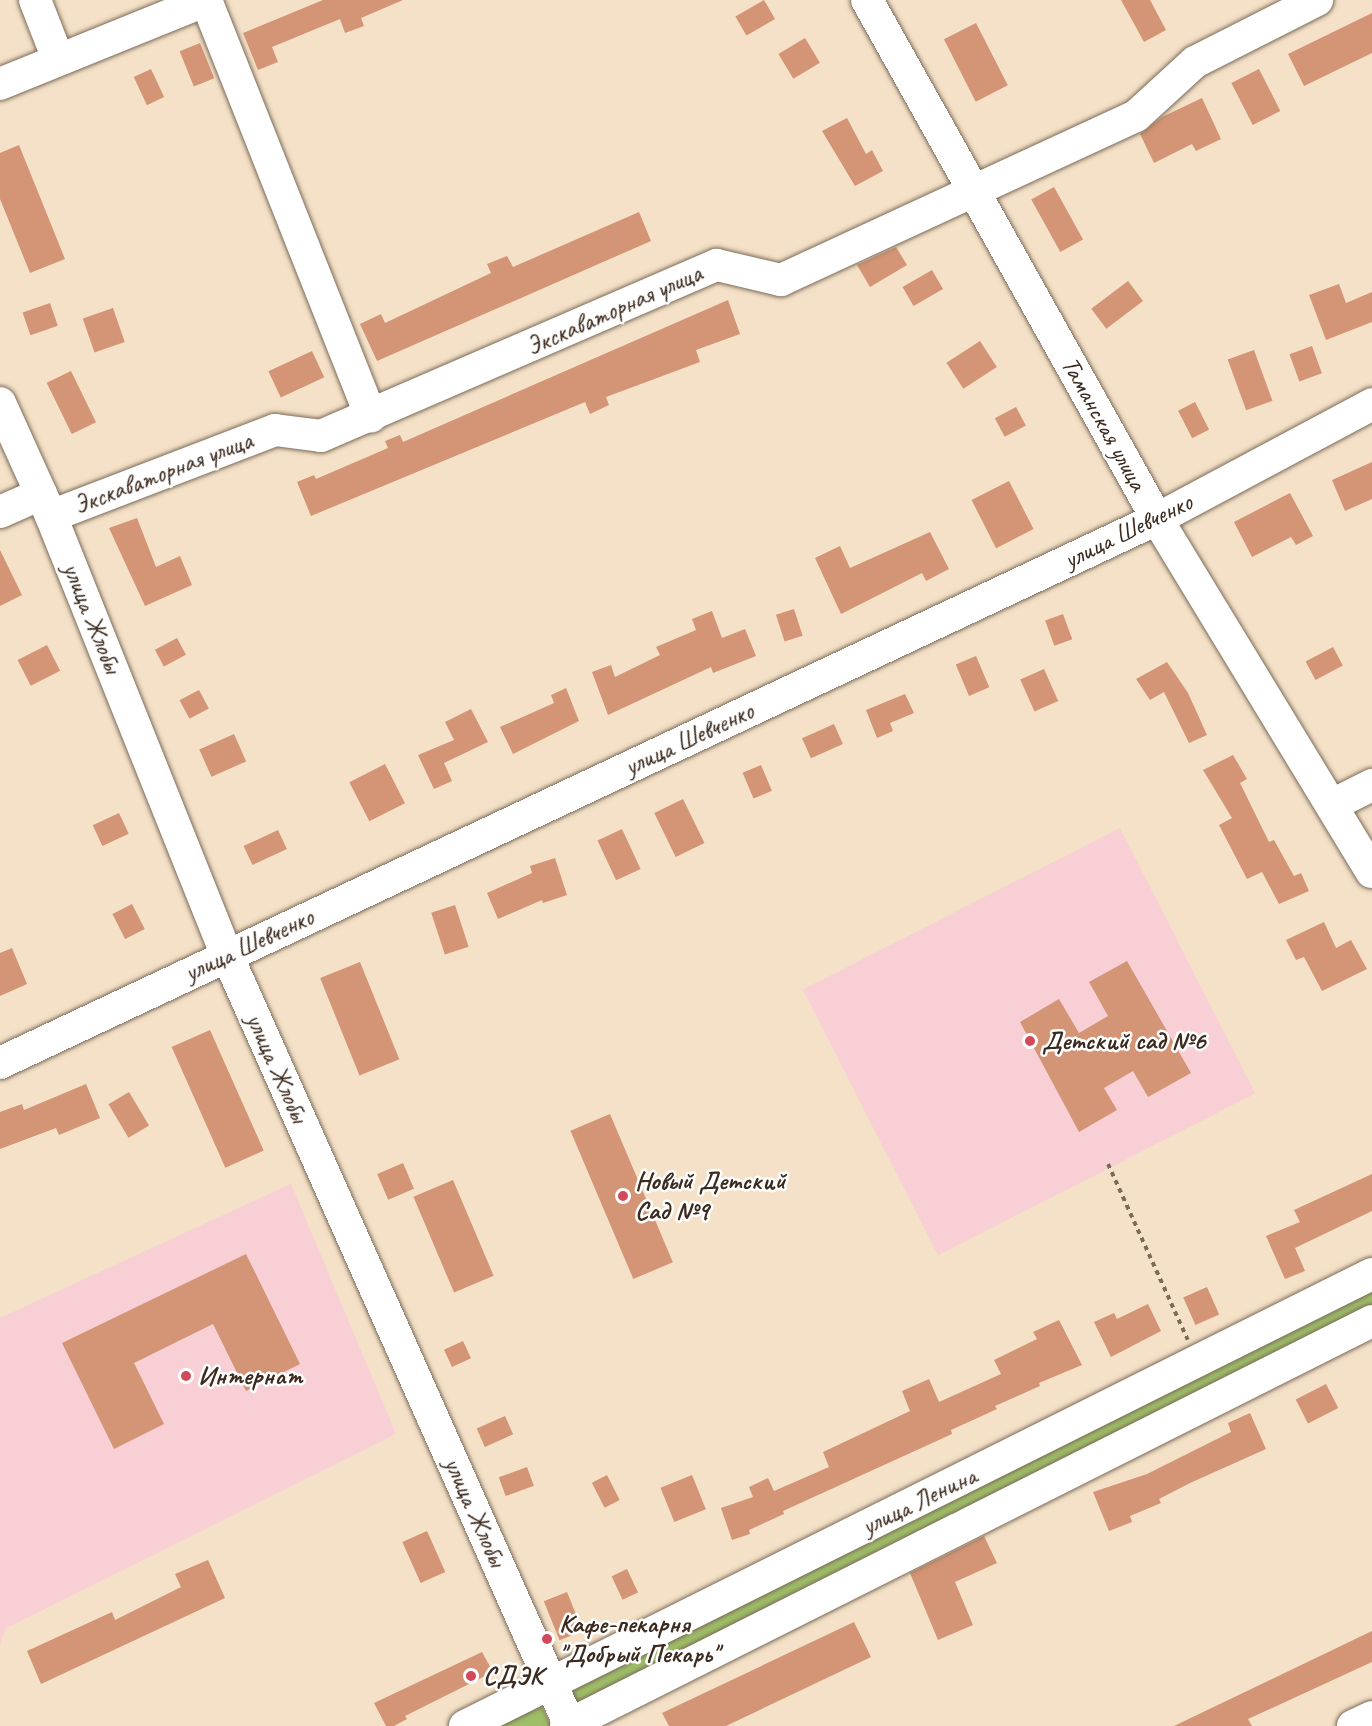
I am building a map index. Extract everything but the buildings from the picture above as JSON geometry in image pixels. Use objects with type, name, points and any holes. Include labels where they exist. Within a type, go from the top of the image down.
[{"type":"street","points":[[35,0],[58,59]]},
{"type":"street","points":[[0,84],[206,0],[371,416]]},
{"type":"street","name":"Таманская улица","points":[[867,0],[1157,519],[1372,872]]},
{"type":"street","name":"Экскаваторная улица","points":[[0,512],[46,505],[274,430],[321,436],[717,265],[780,280],[1136,116],[1195,62],[1317,0]]},
{"type":"street","name":"улица Жлобы","points":[[0,403],[46,505],[227,955],[552,1684],[568,1726]]},
{"type":"street","name":"улица Шевченко","points":[[0,1063],[1157,519],[1372,404]]},
{"type":"street","points":[[1332,805],[1372,785]]},
{"type":"street","name":"улица Ленина","points":[[465,1726],[1372,1274]]},
{"type":"street","name":"улица Ленина","points":[[568,1726],[1372,1321]]},
{"type":"street","points":[[1353,1726],[1372,1717]]},
{"type":"path","points":[[1108,1164],[1198,1362]]},
{"type":"shaded area","name":"Детский сад №6","points":[[1120,828],[1255,1094],[938,1255],[803,990]]},
{"type":"shaded area","name":"Интернат","points":[[291,1184],[396,1434],[5,1629],[0,1645],[0,1318]]},
{"type":"green space","points":[[1372,1277],[1372,1316],[561,1726],[539,1683]]},
{"type":"green space","points":[[532,1686],[551,1726],[452,1726]]},
{"type":"place","name":"Детский сад №6","points":[[1030,1041]]},
{"type":"place","name":"Новый Детский Сад №9","points":[[623,1196]]},
{"type":"place","name":"Интернат","points":[[186,1376]]},
{"type":"place","name":"Кафе-пекарня \"Добрый Пекарь\"","points":[[547,1639]]},
{"type":"place","name":"СДЭК","points":[[471,1676]]}]
